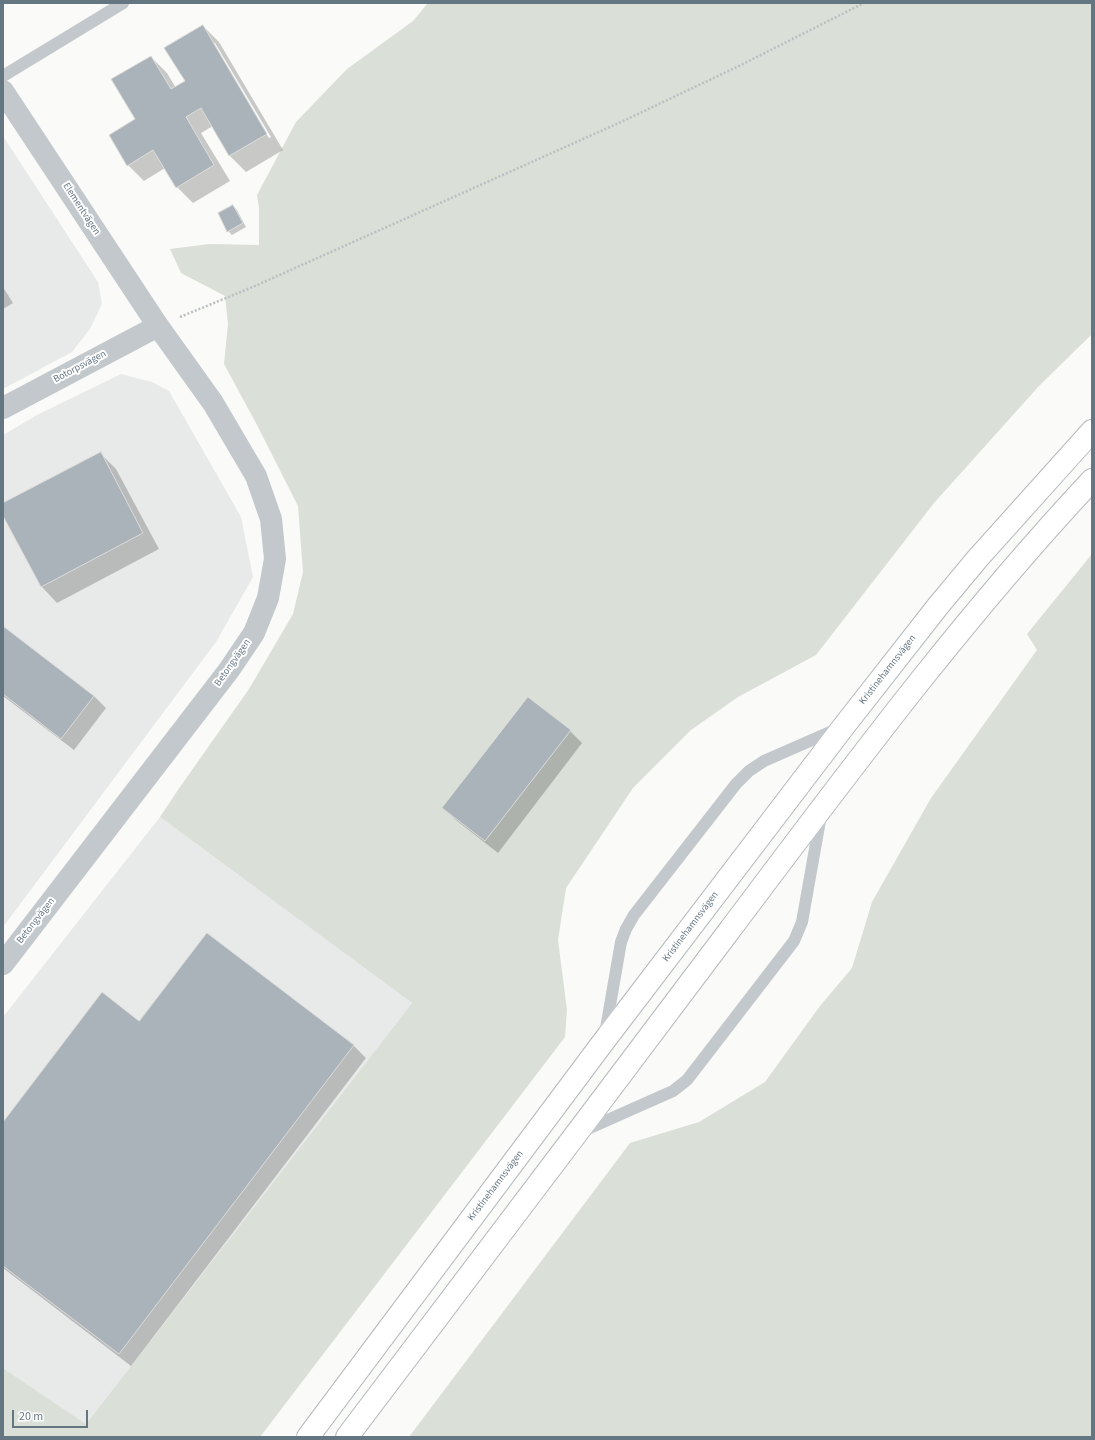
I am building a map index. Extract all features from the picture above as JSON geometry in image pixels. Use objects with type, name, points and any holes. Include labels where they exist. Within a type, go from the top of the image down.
[{"type":"highway","name":"Kristinehamnsvägen","points":[[308,1437],[604,1041],[844,726],[968,570],[1092,431]]},
{"type":"highway","points":[[347,1437],[823,807],[920,682],[1005,577],[1092,480]]},
{"type":"street","name":"Elementvägen","points":[[3,91],[158,326]]},
{"type":"street","name":"Botorpsvägen","points":[[3,408],[158,326]]},
{"type":"street","name":"Betongvägen","points":[[3,964],[229,670],[254,633],[268,598],[275,559],[271,519],[256,476],[213,402],[158,326]]},
{"type":"lane","points":[[3,76],[123,3]]},
{"type":"lane","points":[[604,1041],[621,942],[626,928],[634,915],[736,784],[749,771],[764,761],[844,726]]},
{"type":"lane","points":[[576,1134],[673,1091],[687,1080],[794,941],[802,922],[823,807]]},
{"type":"path","points":[[158,326],[255,286],[621,122],[741,65],[864,3]]},
{"type":"shaded area","points":[[428,3],[1092,3],[1092,334],[1039,386],[934,503],[816,655],[738,697],[691,730],[633,788],[566,888],[558,940],[567,1010],[565,1037],[260,1437],[3,1437],[3,1368],[86,1424],[412,1003],[160,817],[249,689],[293,614],[303,572],[298,506],[224,364],[228,324],[225,296],[181,273],[170,249],[209,244],[259,245],[259,208],[257,195],[296,122],[347,69],[413,21]]},
{"type":"shaded area","points":[[3,136],[98,282],[102,304],[90,329],[72,352],[3,389]]},
{"type":"shaded area","points":[[121,374],[152,382],[169,391],[241,517],[253,577],[216,642],[3,927],[3,435],[37,415]]},
{"type":"shaded area","points":[[1092,554],[1092,1437],[409,1437],[630,1143],[699,1122],[765,1082],[820,1006],[852,968],[872,902],[931,798],[1037,650],[1027,634]]},
{"type":"shaded area","points":[[160,817],[412,1003],[86,1424],[3,1368],[3,1017]]},
{"type":"building","points":[[203,25],[267,134],[229,156],[201,108],[186,117],[214,165],[176,188],[153,150],[127,166],[109,135],[135,119],[111,79],[151,56],[171,89],[185,81],[164,48]]},
{"type":"building","points":[[233,205],[243,223],[227,232],[218,213]]},
{"type":"building","points":[[101,452],[143,533],[41,587],[3,516],[3,503]]},
{"type":"building","points":[[3,626],[94,696],[61,739],[3,694]]},
{"type":"building","points":[[528,697],[571,730],[485,841],[442,808]]},
{"type":"building","points":[[207,933],[354,1045],[119,1354],[3,1266],[3,1122],[102,992],[139,1021]]}]
